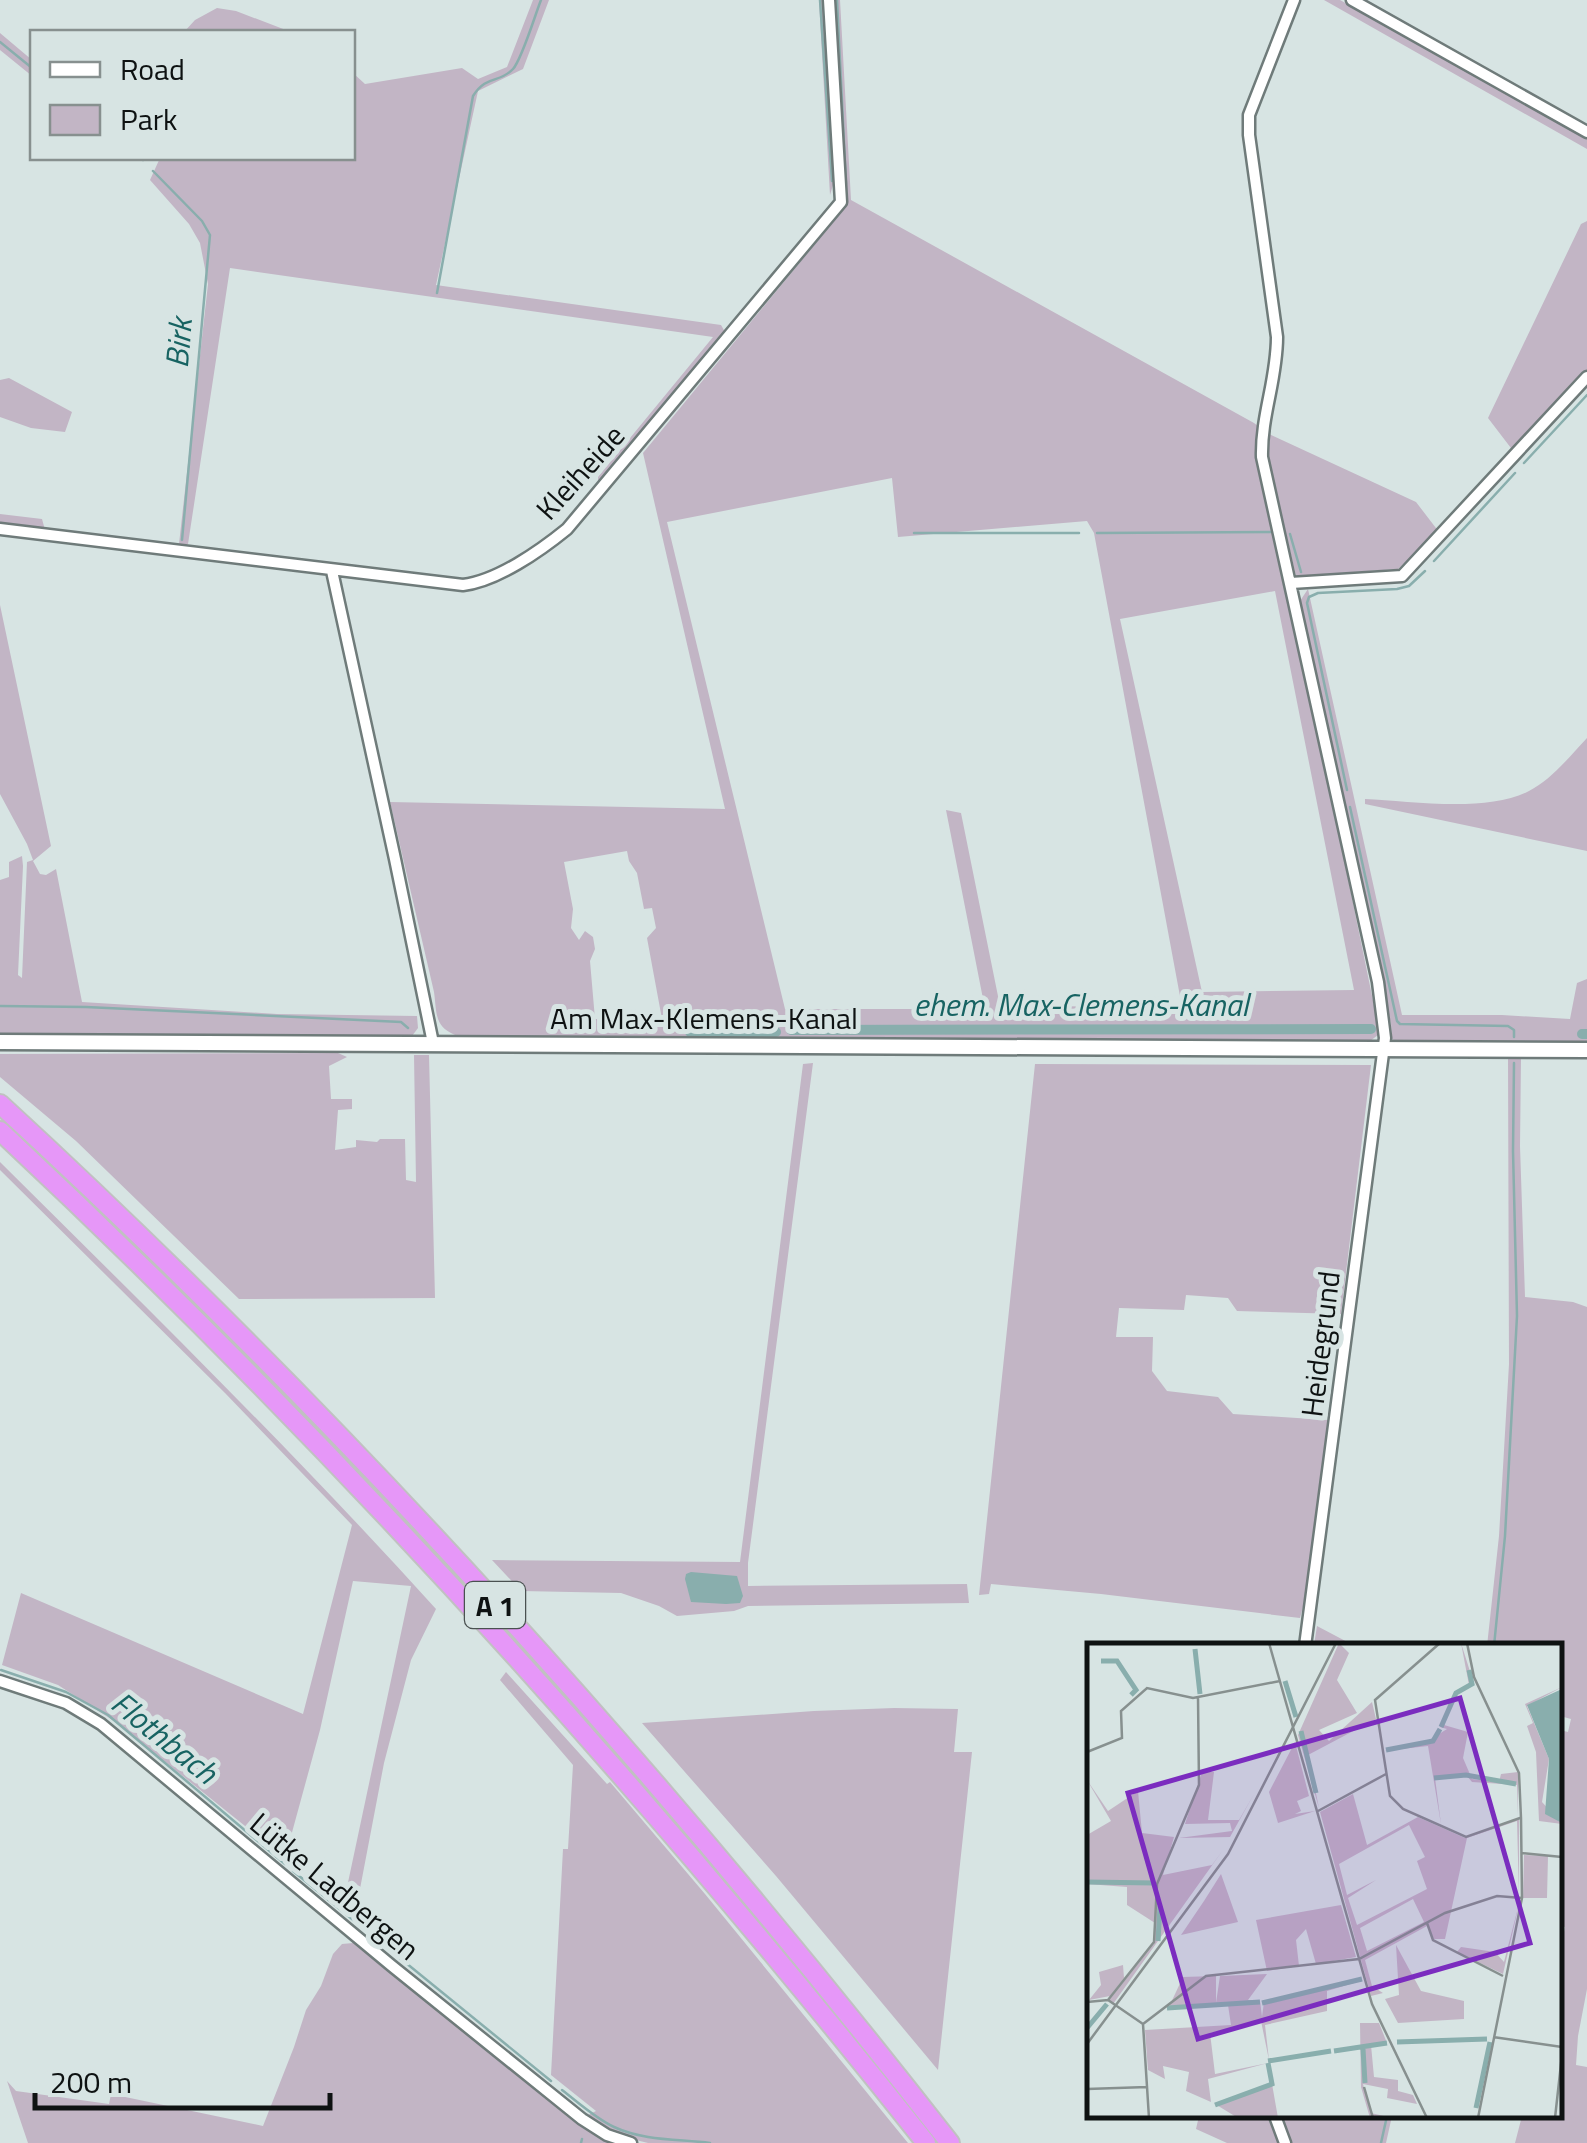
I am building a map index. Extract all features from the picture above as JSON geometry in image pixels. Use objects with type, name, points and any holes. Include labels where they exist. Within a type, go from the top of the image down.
[{"type":"highway","name":"A 1","points":[[0,1104],[232,1328],[537,1650],[748,1894],[950,2143]]},
{"type":"highway","name":"A 1","points":[[0,1130],[232,1356],[476,1611],[668,1829],[926,2143]]},
{"type":"main road","name":"Am Max-Klemens-Kanal","points":[[0,1042],[1587,1050]]},
{"type":"street","name":"Kleiheide","points":[[0,529],[443,584],[470,584],[496,575],[568,529],[840,202],[830,0]]},
{"type":"street","name":"Heidegrund","points":[[1294,0],[1250,116],[1249,135],[1277,337],[1277,359],[1262,430],[1262,458],[1378,982],[1385,1049],[1306,1643]]},
{"type":"street","points":[[1352,0],[1587,132]]},
{"type":"street","points":[[1291,583],[1402,576],[1587,378]]},
{"type":"street","points":[[332,571],[433,1042]]},
{"type":"street","name":"Lütke Ladbergen","points":[[0,1680],[66,1703],[102,1724],[582,2119],[607,2135],[631,2143]]},
{"type":"street","points":[[1275,2118],[1285,2143]]},
{"type":"green space","points":[[533,0],[549,0],[523,69],[478,91],[436,285],[721,325],[725,332],[598,486],[598,477],[713,337],[230,268],[188,544],[179,544],[208,284],[200,243],[189,224],[150,180],[159,160],[355,160],[355,75],[365,84],[462,68],[478,79],[507,67]]},
{"type":"green space","points":[[819,0],[823,0],[833,185],[830,195]]},
{"type":"green space","points":[[833,0],[840,0],[851,200],[1267,433],[1416,502],[1439,532],[1398,569],[1296,576],[1285,529],[1273,529],[1278,537],[1378,1025],[1378,1035],[1370,1041],[728,1040],[455,1035],[440,1023],[390,802],[725,809],[643,453],[844,209]],"holes":[[[892,478],[898,537],[1087,521],[1094,533],[1182,1007],[1000,1006],[961,813],[946,810],[985,1009],[785,1009],[667,522]],[[1275,591],[1354,990],[1202,992],[1120,619]],[[627,851],[637,873],[644,909],[652,908],[656,928],[647,938],[662,1019],[595,1019],[590,961],[595,949],[593,937],[585,931],[579,940],[571,928],[573,909],[564,862]]]},
{"type":"green space","points":[[1324,0],[1340,0],[1587,138],[1587,149]]},
{"type":"green space","points":[[217,8],[286,30],[186,30]]},
{"type":"green space","points":[[0,33],[30,58],[30,74],[0,50]]},
{"type":"green space","points":[[1587,221],[1587,373],[1514,452],[1488,418],[1581,224]]},
{"type":"green space","points":[[9,378],[72,412],[65,432],[31,428],[0,417],[0,380]]},
{"type":"green space","points":[[0,514],[42,519],[45,530],[0,524]]},
{"type":"green space","points":[[1308,589],[1402,1015],[1570,1019],[1577,983],[1587,979],[1587,1043],[1398,1043],[1392,1039],[1300,610],[1300,601]]},
{"type":"green space","points":[[0,605],[51,846],[33,861],[40,874],[56,869],[82,1002],[277,1014],[417,1016],[418,1028],[412,1036],[0,1033],[0,880],[9,877],[9,862],[22,856],[18,975],[22,978],[27,862],[33,860],[0,794]]},
{"type":"green space","points":[[1587,738],[1587,851],[1365,804],[1365,799],[1471,804],[1512,798],[1545,781]]},
{"type":"green space","points":[[338,1053],[347,1057],[329,1066],[331,1099],[352,1099],[352,1109],[338,1110],[335,1150],[356,1147],[356,1140],[405,1139],[406,1180],[416,1182],[414,1055],[429,1055],[435,1298],[239,1299],[76,1141],[0,1077],[0,1054]]},
{"type":"green space","points":[[1508,1056],[1521,1057],[1525,1297],[1587,1307],[1587,1989],[1576,2065],[1587,2067],[1587,2143],[1515,2143],[1521,2118],[1562,2118],[1562,1730],[1568,1732],[1571,1719],[1562,1717],[1562,1643],[1487,1643],[1499,1536],[1509,1364]]},
{"type":"green space","points":[[813,1063],[748,1586],[967,1584],[969,1603],[748,1606],[677,1616],[621,1593],[521,1591],[492,1560],[740,1562],[803,1064]]},
{"type":"green space","points":[[1035,1064],[1371,1065],[1341,1314],[1237,1311],[1228,1298],[1186,1295],[1184,1310],[1119,1308],[1116,1337],[1153,1337],[1152,1371],[1167,1391],[1218,1397],[1233,1414],[1328,1420],[1300,1618],[991,1584],[989,1594],[979,1595]]},
{"type":"green space","points":[[0,1162],[276,1438],[436,1609],[411,1660],[384,1763],[355,1915],[343,1906],[411,1586],[353,1581],[320,1730],[285,1858],[114,1721],[58,1685],[2,1665],[21,1593],[303,1714],[352,1525],[0,1170]]},
{"type":"green space","points":[[1317,1626],[1349,1643],[1314,1643]]},
{"type":"green space","points":[[506,1672],[607,1784],[610,1782],[908,2143],[648,2143],[616,2135],[584,2117],[596,2111],[551,2075],[563,1849],[568,1849],[573,1765],[500,1680]]},
{"type":"green space","points":[[894,1708],[958,1709],[954,1752],[972,1752],[938,2070],[642,1723]]},
{"type":"green space","points":[[353,1943],[586,2127],[618,2143],[28,2143],[7,2081],[16,2091],[109,2104],[111,2094],[263,2126],[306,2010],[321,1986],[333,1954],[342,1944]]},
{"type":"green space","points":[[1199,2118],[1392,2118],[1386,2143],[1227,2143],[1196,2129]]},
{"type":"water","points":[[691,1572],[737,1576],[743,1596],[740,1603],[691,1602],[685,1579]]},
{"type":"waterway","points":[[437,293],[473,96],[483,85],[517,64],[541,0]]},
{"type":"waterway","points":[[820,0],[832,181]]},
{"type":"waterway","points":[[837,0],[846,184]]},
{"type":"waterway","name":"Birk","points":[[0,42],[30,66]]},
{"type":"waterway","name":"Birk","points":[[153,171],[202,221],[210,235],[182,540]]},
{"type":"waterway","points":[[1524,463],[1587,395]]},
{"type":"waterway","points":[[1434,561],[1515,473]]},
{"type":"waterway","points":[[1097,533],[1271,532]]},
{"type":"waterway","points":[[914,533],[1079,533]]},
{"type":"waterway","points":[[1290,534],[1301,572]]},
{"type":"waterway","points":[[1347,790],[1307,603],[1309,597],[1318,593],[1397,589],[1409,586],[1425,571]]},
{"type":"waterway","points":[[1350,807],[1397,1021],[1508,1026],[1514,1030],[1514,1037]]},
{"type":"waterway","points":[[0,1006],[401,1022],[408,1028]]},
{"type":"waterway","name":"ehem. Max-Clemens-Kanal","points":[[791,1030],[1371,1029]]},
{"type":"waterway","name":"ehem. Max-Clemens-Kanal","points":[[690,1032],[776,1032]]},
{"type":"waterway","name":"ehem. Max-Clemens-Kanal","points":[[1582,1034],[1587,1034]]},
{"type":"waterway","points":[[1494,1643],[1505,1536],[1517,1316],[1514,1063]]},
{"type":"waterway","name":"Flothbach","points":[[1,1670],[66,1692],[108,1715],[285,1864]]},
{"type":"waterway","name":"Flothbach","points":[[293,1871],[551,2081]]},
{"type":"waterway","name":"Flothbach","points":[[562,2090],[600,2119],[625,2132],[710,2143]]},
{"type":"waterway","points":[[1381,2143],[1387,2118]]},
{"type":"waterway","points":[[581,2143],[582,2139]]}]
